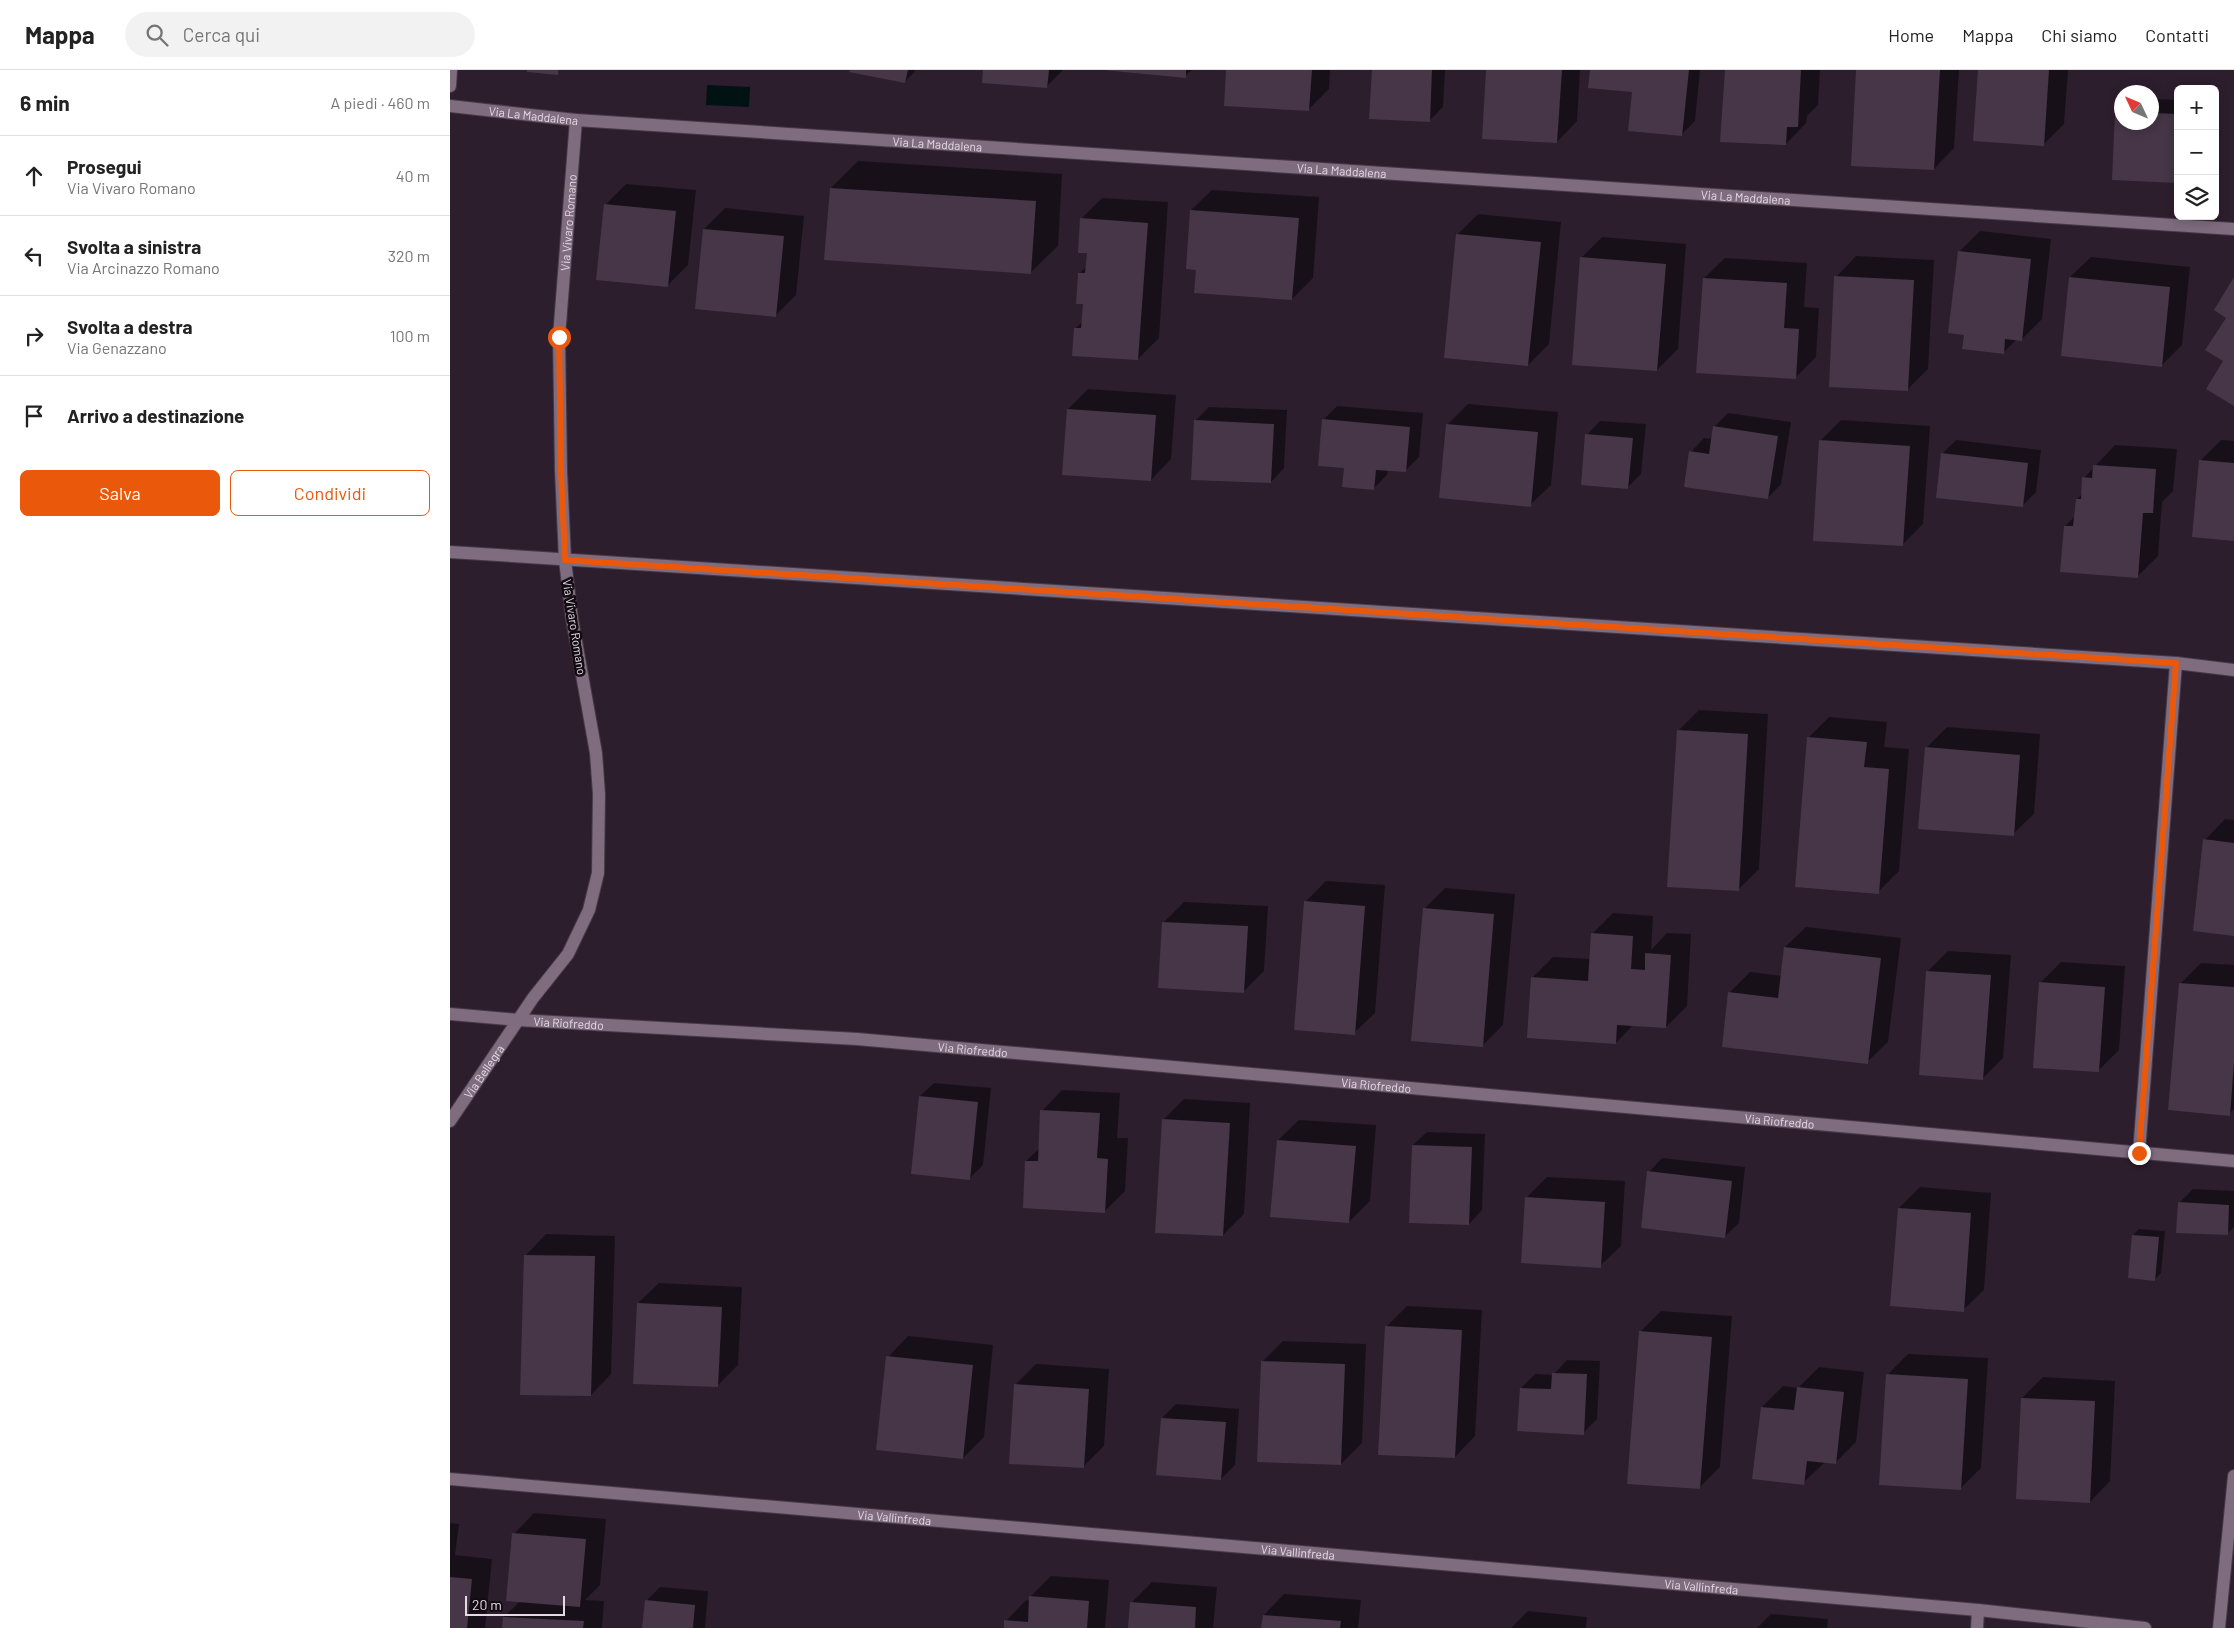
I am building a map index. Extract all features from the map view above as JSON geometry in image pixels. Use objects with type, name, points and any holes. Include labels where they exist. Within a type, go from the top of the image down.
[{"type":"street","points":[[450,86],[451,70]]},
{"type":"street","name":"Via La Maddalena","points":[[450,106],[576,120],[2234,229]]},
{"type":"street","name":"Via Vivaro Romano","points":[[518,1020],[572,947],[589,910],[598,874],[599,804],[596,753],[572,619],[565,560],[561,471],[559,337],[576,120]]},
{"type":"street","points":[[450,552],[2176,663],[2234,670]]},
{"type":"street","points":[[2139,1153],[2176,663]]},
{"type":"street","name":"Via Riofreddo","points":[[450,1014],[518,1020],[857,1039],[2234,1161]]},
{"type":"street","name":"Via Bellegra","points":[[450,1121],[518,1020]]},
{"type":"street","points":[[2219,1628],[2234,1476]]},
{"type":"street","name":"Via Vallinfreda","points":[[450,1479],[1978,1610],[2145,1628]]},
{"type":"street","points":[[1977,1628],[1978,1610]]},
{"type":"shaded area","points":[[707,85],[750,87],[749,107],[706,105]]},
{"type":"building","points":[[527,70],[558,70],[558,75],[527,72]]},
{"type":"building","points":[[850,70],[908,70],[905,83],[849,72]]},
{"type":"building","points":[[983,70],[1049,70],[1047,88],[982,83]]},
{"type":"building","points":[[1103,70],[1186,70],[1186,78]]},
{"type":"building","points":[[1226,70],[1312,70],[1309,111],[1224,106]]},
{"type":"building","points":[[1372,70],[1432,70],[1430,122],[1369,119]]},
{"type":"building","points":[[1486,70],[1562,70],[1557,143],[1482,139]]},
{"type":"building","points":[[1590,70],[1689,70],[1682,136],[1628,131],[1632,92],[1588,88]]},
{"type":"building","points":[[1725,70],[1801,70],[1798,127],[1787,127],[1786,145],[1720,142]]},
{"type":"building","points":[[1856,70],[1940,70],[1934,170],[1851,166]]},
{"type":"building","points":[[1978,70],[2049,70],[2044,146],[1973,141]]},
{"type":"building","points":[[2159,113],[2174,114],[2174,183],[2112,180],[2114,130],[2159,130]]},
{"type":"building","points":[[830,188],[1036,201],[1031,274],[824,260]]},
{"type":"building","points":[[604,204],[676,211],[668,287],[596,280]]},
{"type":"building","points":[[1190,210],[1299,218],[1292,300],[1194,293],[1196,270],[1186,269]]},
{"type":"building","points":[[1080,218],[1148,223],[1138,360],[1072,356],[1074,328],[1081,328],[1083,304],[1076,304],[1078,273],[1085,273],[1087,253],[1078,253]]},
{"type":"building","points":[[703,229],[784,236],[776,317],[695,309]]},
{"type":"building","points":[[1456,234],[1541,242],[1528,366],[1444,358]]},
{"type":"building","points":[[1958,251],[2031,259],[2022,341],[2005,339],[2004,354],[1962,349],[1964,335],[1948,333]]},
{"type":"building","points":[[1580,257],[1666,264],[1657,371],[1572,365]]},
{"type":"building","points":[[1834,276],[1914,280],[1908,391],[1829,387]]},
{"type":"building","points":[[2069,277],[2170,287],[2162,367],[2061,356]]},
{"type":"building","points":[[2234,277],[2234,406],[2206,389],[2223,361],[2205,350],[2226,318],[2214,310]]},
{"type":"building","points":[[1703,278],[1787,283],[1784,328],[1799,329],[1796,379],[1696,373]]},
{"type":"building","points":[[1067,409],[1156,415],[1151,481],[1062,475]]},
{"type":"building","points":[[1322,419],[1410,427],[1406,472],[1376,470],[1374,490],[1342,487],[1344,468],[1318,466]]},
{"type":"building","points":[[1194,420],[1274,424],[1271,483],[1191,480]]},
{"type":"building","points":[[1446,424],[1538,432],[1531,507],[1439,498]]},
{"type":"building","points":[[1713,426],[1778,436],[1768,499],[1684,487],[1689,451],[1709,454]]},
{"type":"building","points":[[1585,434],[1633,438],[1628,489],[1581,485]]},
{"type":"building","points":[[1819,440],[1910,446],[1903,546],[1813,541]]},
{"type":"building","points":[[1941,453],[2028,463],[2023,507],[1936,498]]},
{"type":"building","points":[[2199,460],[2234,463],[2234,541],[2192,537]]},
{"type":"building","points":[[2093,465],[2156,469],[2153,513],[2143,513],[2138,578],[2060,572],[2064,526],[2073,526],[2076,499],[2081,499],[2082,477],[2092,478]]},
{"type":"building","points":[[1677,730],[1748,734],[1739,891],[1667,887]]},
{"type":"building","points":[[1807,737],[1867,742],[1864,767],[1889,769],[1879,894],[1795,887]]},
{"type":"building","points":[[1925,747],[2020,755],[2014,836],[1918,829]]},
{"type":"building","points":[[2203,839],[2234,843],[2234,936],[2193,931]]},
{"type":"building","points":[[1304,901],[1365,906],[1355,1035],[1294,1030]]},
{"type":"building","points":[[1423,908],[1494,914],[1483,1047],[1411,1041]]},
{"type":"building","points":[[1162,922],[1248,926],[1244,993],[1158,988]]},
{"type":"building","points":[[1591,933],[1633,936],[1631,969],[1645,970],[1645,953],[1671,955],[1666,1028],[1617,1025],[1616,1044],[1527,1038],[1531,977],[1588,981]]},
{"type":"building","points":[[1784,947],[1881,958],[1868,1064],[1722,1047],[1728,992],[1778,998]]},
{"type":"building","points":[[1926,971],[1991,975],[1983,1080],[1919,1075]]},
{"type":"building","points":[[2039,982],[2105,987],[2099,1072],[2033,1068]]},
{"type":"building","points":[[2179,983],[2234,987],[2234,1062],[2230,1116],[2168,1110]]},
{"type":"building","points":[[919,1096],[978,1102],[970,1180],[911,1174]]},
{"type":"building","points":[[1040,1110],[1100,1113],[1097,1158],[1108,1159],[1105,1213],[1023,1208],[1025,1161],[1038,1161]]},
{"type":"building","points":[[1162,1119],[1230,1123],[1223,1236],[1155,1233]]},
{"type":"building","points":[[1277,1140],[1356,1146],[1349,1223],[1270,1217]]},
{"type":"building","points":[[1412,1145],[1472,1147],[1469,1225],[1409,1223]]},
{"type":"building","points":[[1647,1171],[1732,1181],[1725,1238],[1641,1228]]},
{"type":"building","points":[[1525,1197],[1605,1202],[1601,1268],[1521,1263]]},
{"type":"building","points":[[2178,1202],[2229,1205],[2228,1235],[2176,1233]]},
{"type":"building","points":[[1898,1208],[1971,1213],[1964,1312],[1890,1306]]},
{"type":"building","points":[[2132,1235],[2159,1237],[2155,1281],[2128,1278]]},
{"type":"building","points":[[524,1255],[595,1256],[591,1396],[520,1395]]},
{"type":"building","points":[[637,1303],[722,1307],[718,1387],[633,1384]]},
{"type":"building","points":[[1385,1326],[1462,1330],[1455,1458],[1378,1455]]},
{"type":"building","points":[[1639,1331],[1712,1337],[1700,1489],[1627,1484]]},
{"type":"building","points":[[886,1356],[973,1365],[963,1459],[876,1450]]},
{"type":"building","points":[[1261,1361],[1345,1364],[1341,1465],[1257,1462]]},
{"type":"building","points":[[1552,1373],[1587,1374],[1584,1435],[1517,1431],[1520,1388],[1551,1389]]},
{"type":"building","points":[[1886,1374],[1968,1379],[1961,1490],[1879,1485]]},
{"type":"building","points":[[1014,1384],[1089,1389],[1084,1468],[1009,1464]]},
{"type":"building","points":[[1797,1387],[1844,1392],[1836,1464],[1807,1461],[1804,1485],[1752,1479],[1761,1407],[1794,1410]]},
{"type":"building","points":[[2021,1398],[2095,1401],[2090,1503],[2016,1499]]},
{"type":"building","points":[[1161,1418],[1226,1422],[1221,1480],[1156,1475]]},
{"type":"building","points":[[512,1533],[586,1539],[580,1607],[506,1601]]},
{"type":"building","points":[[450,1577],[472,1579],[467,1628],[450,1628]]},
{"type":"building","points":[[1029,1596],[1089,1601],[1087,1628],[1004,1628],[1004,1620],[1028,1622]]},
{"type":"building","points":[[645,1600],[695,1605],[693,1628],[642,1628]]},
{"type":"building","points":[[1130,1602],[1196,1607],[1195,1628],[1128,1628]]},
{"type":"building","points":[[1263,1615],[1341,1621],[1340,1628],[1261,1628]]},
{"type":"building","points":[[503,1617],[584,1621],[583,1628],[502,1628]]},
{"type":"route","points":[[559,337],[561,471],[565,560],[2176,663],[2139,1153]]}]
